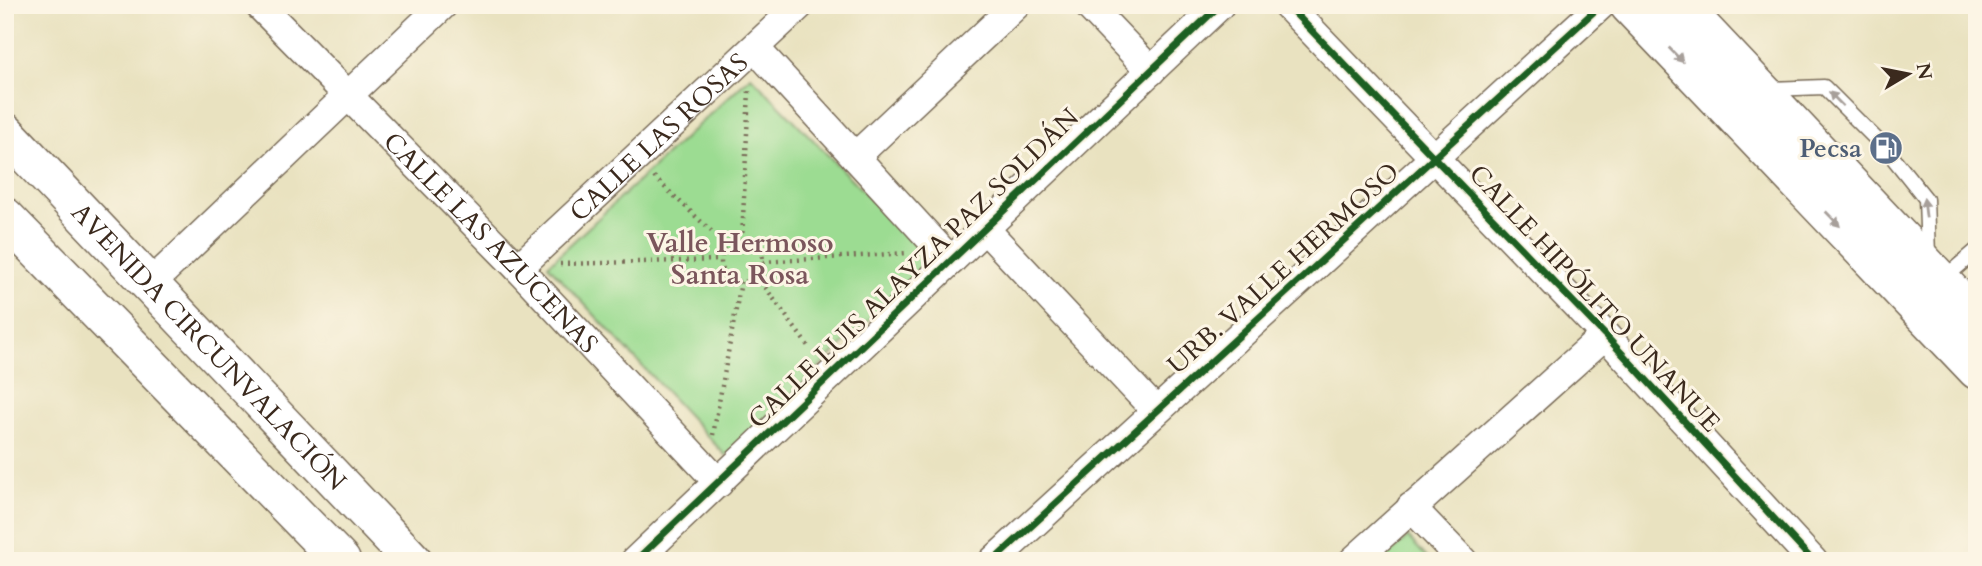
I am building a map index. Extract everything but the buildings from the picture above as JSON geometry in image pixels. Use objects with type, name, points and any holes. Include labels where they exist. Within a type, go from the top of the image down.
[{"type":"main road","points":[[1629,5],[1977,370]]},
{"type":"main road","points":[[1679,5],[1977,319]]},
{"type":"main road","name":"AVENIDA CIRCUNVALACIÓN","points":[[5,132],[413,561]]},
{"type":"main road","name":"AVENIDA CIRCUNVALACIÓN","points":[[5,217],[334,553]]},
{"type":"main road","points":[[334,553],[367,512]]},
{"type":"street","name":"CALLE LAS AZUCENAS","points":[[259,5],[518,268],[719,483]]},
{"type":"street","points":[[150,284],[443,5]]},
{"type":"street","points":[[856,157],[1016,5]]},
{"type":"street","points":[[1088,5],[1151,71]]},
{"type":"street","name":"CALLE LUIS ALAYZA PAZ SOLDÁN","points":[[635,561],[1220,5]]},
{"type":"street","name":"CALLE HIPÓLITO UNANUE","points":[[1287,5],[1605,335],[1812,561]]},
{"type":"street","name":"URB. VALLE HERMOSO","points":[[993,561],[1601,5]]},
{"type":"street","name":"CALLE LAS ROSAS","points":[[518,268],[755,48],[786,10]]},
{"type":"street","points":[[755,48],[951,261]]},
{"type":"street","points":[[985,229],[1156,411]]},
{"type":"street","points":[[1353,561],[1605,335]]},
{"type":"street","points":[[1411,507],[1463,561]]},
{"type":"lane","points":[[1759,89],[1824,87],[1884,147]]},
{"type":"lane","points":[[1894,159],[1926,199],[1934,274],[1977,250]]},
{"type":"path","points":[[742,240],[749,84]]},
{"type":"path","points":[[651,174],[727,246]]},
{"type":"path","points":[[742,240],[757,246],[762,253],[763,262],[757,276],[750,281],[741,282],[733,281],[727,276],[720,260],[727,246],[742,240]]},
{"type":"path","points":[[763,262],[907,253]]},
{"type":"path","points":[[553,264],[720,260]]},
{"type":"path","points":[[757,276],[808,346]]},
{"type":"path","points":[[713,435],[741,282]]},
{"type":"green space","points":[[751,76],[931,261],[726,456],[548,265]]},
{"type":"green space","points":[[1408,537],[1430,561],[1383,561]]},
{"type":"cycle path","points":[[635,561],[1220,5]]},
{"type":"cycle path","points":[[1287,5],[1605,335],[1813,561]]},
{"type":"cycle path","points":[[993,561],[1601,5]]},
{"type":"place","name":"Pecsa","points":[[1886,148]]},
{"type":"district","name":"Valle Hermoso Santa Rosa","points":[[740,258]]}]
